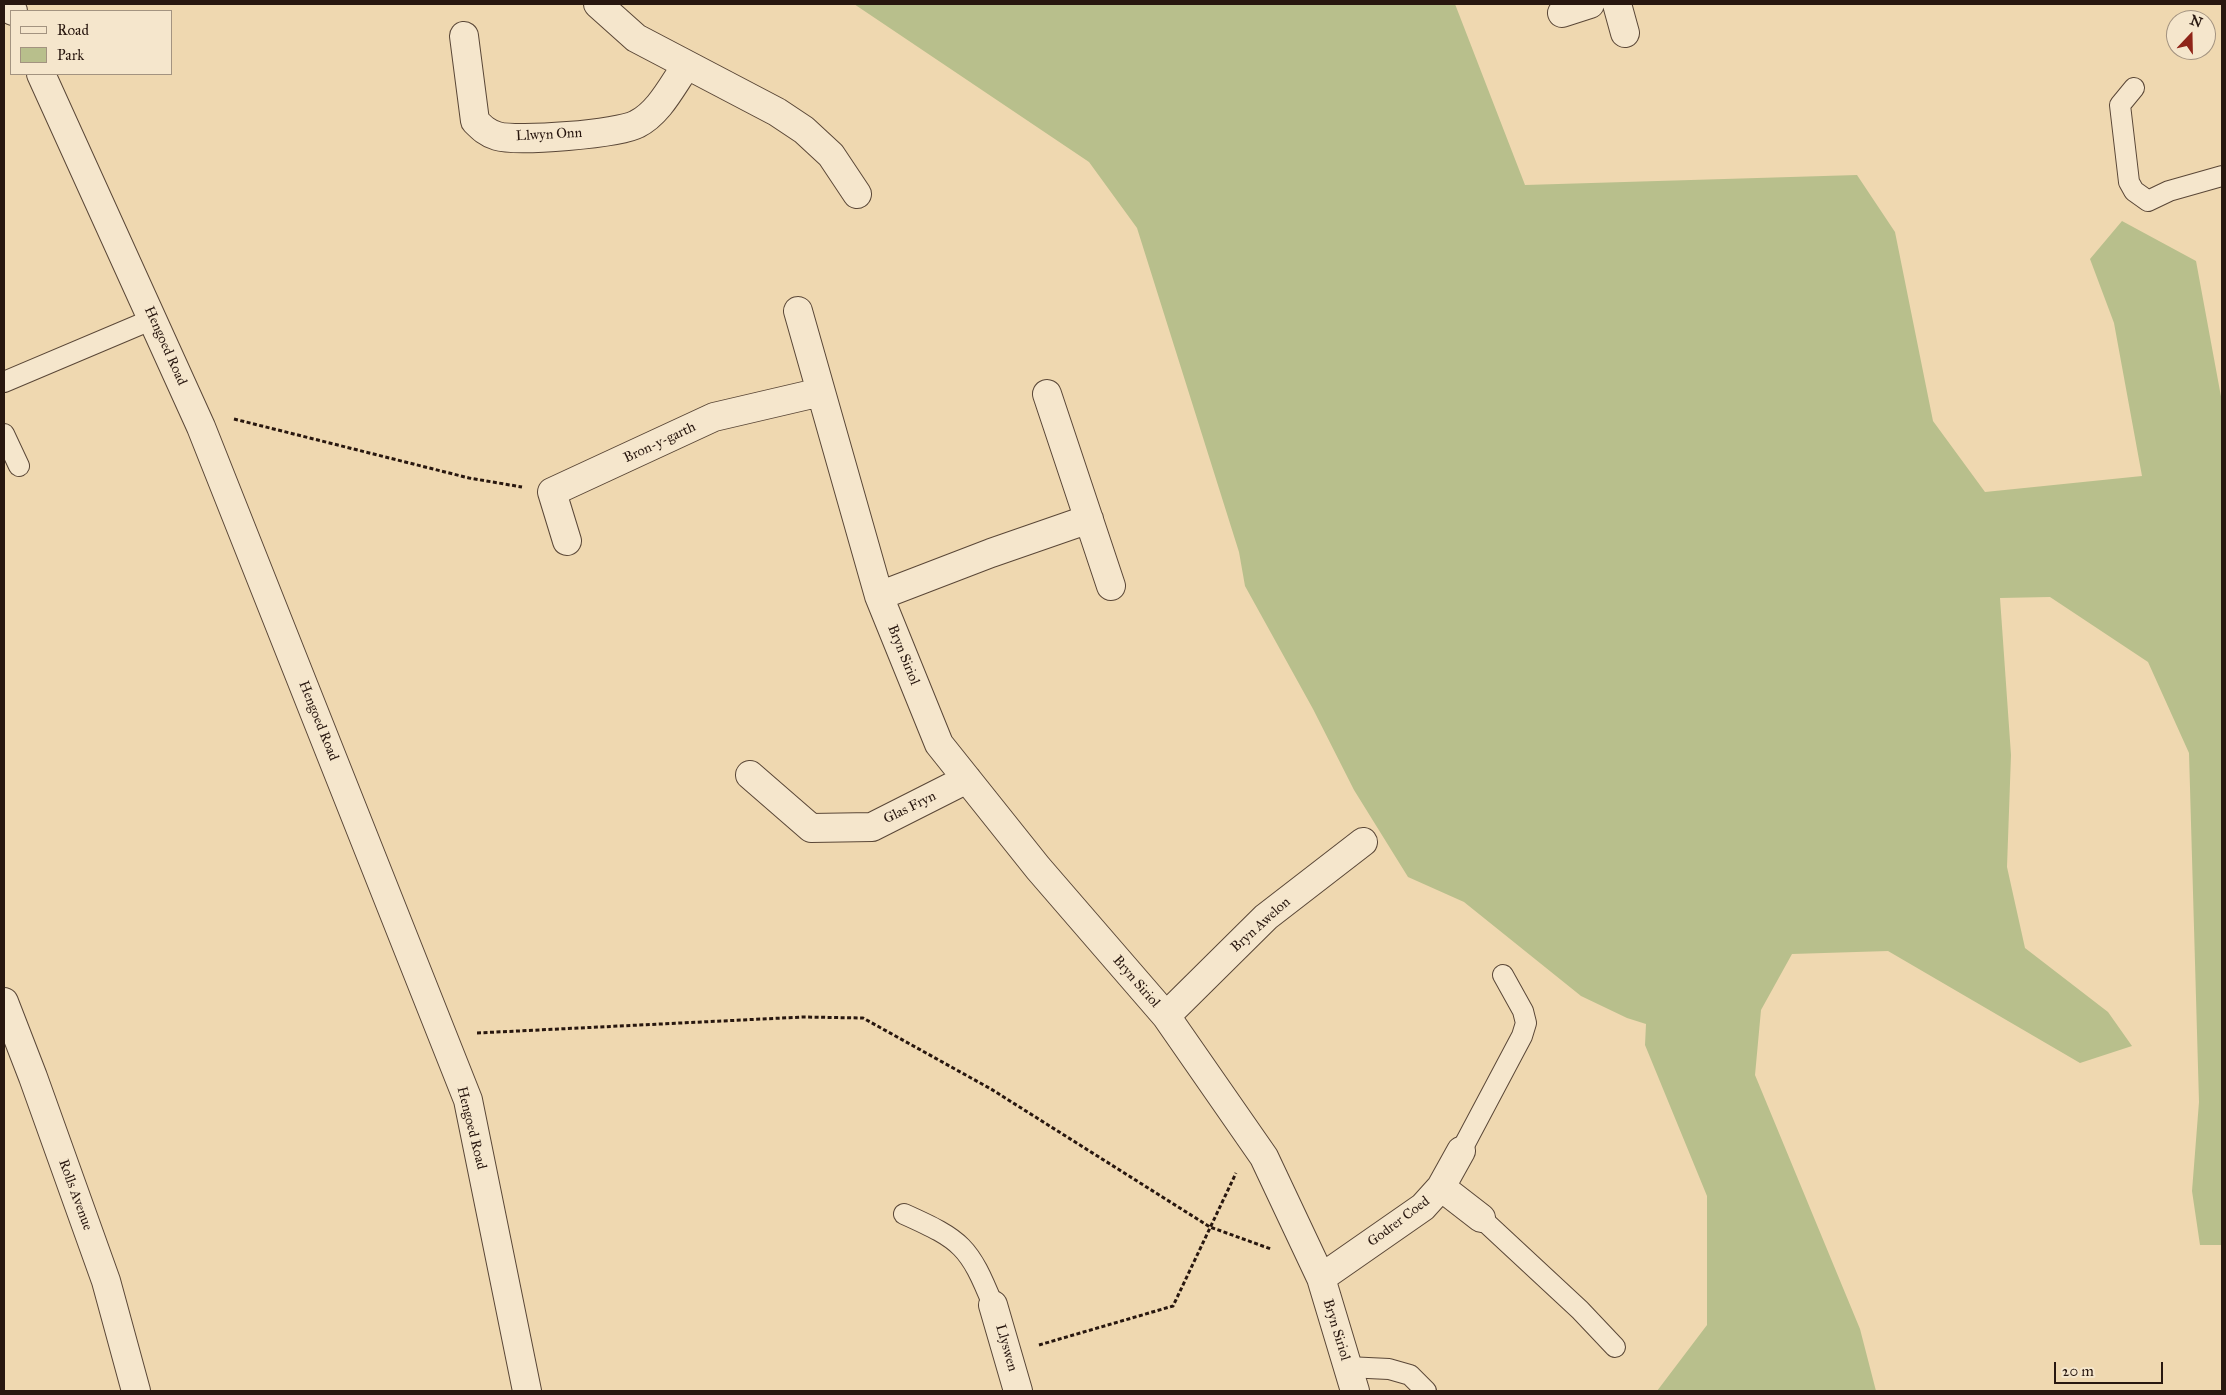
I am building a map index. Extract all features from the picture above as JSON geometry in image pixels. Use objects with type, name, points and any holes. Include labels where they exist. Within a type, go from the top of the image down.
[{"type":"street","points":[[598,4],[636,38],[686,66],[777,112],[804,130],[831,155],[857,194]]},
{"type":"street","points":[[1562,13],[1590,4]]},
{"type":"street","points":[[1617,4],[1625,33]]},
{"type":"street","name":"Llwyn Onn","points":[[464,36],[476,121],[483,130],[497,136],[528,139],[620,130],[636,125],[650,116],[686,66]]},
{"type":"street","name":"Hengoed Road","points":[[41,75],[193,408],[468,1100],[527,1391]]},
{"type":"street","name":"Bryn Siriol","points":[[798,311],[879,596],[939,744],[1038,868],[1166,1016],[1264,1157],[1317,1271],[1351,1379]]},
{"type":"street","name":"Bron-y-garth","points":[[552,492],[714,417],[821,392]]},
{"type":"street","points":[[1047,394],[1111,586]]},
{"type":"street","points":[[552,492],[567,541]]},
{"type":"street","points":[[879,596],[991,553],[1089,519]]},
{"type":"street","name":"Glas Fryn","points":[[750,775],[811,828],[872,826],[967,780]]},
{"type":"street","name":"Bryn Awelon","points":[[1166,1016],[1266,917],[1363,842]]},
{"type":"street","name":"Rolls Avenue","points":[[4,1002],[33,1077],[106,1282],[136,1391]]},
{"type":"street","name":"Godrer Coed","points":[[1317,1271],[1423,1207],[1441,1187],[1461,1151]]},
{"type":"street","points":[[1441,1187],[1481,1218]]},
{"type":"street","name":"Llyswen","points":[[993,1305],[1018,1391]]},
{"type":"lane","points":[[2134,88],[2120,105],[2129,182],[2134,191],[2148,201],[2170,191],[2222,176]]},
{"type":"lane","points":[[4,382],[153,319]]},
{"type":"lane","points":[[4,434],[19,466]]},
{"type":"lane","points":[[1461,1151],[1522,1036],[1526,1023],[1522,1011],[1503,975]]},
{"type":"lane","points":[[904,1214],[945,1233],[965,1248],[979,1270],[993,1305]]},
{"type":"lane","points":[[1481,1218],[1580,1310],[1615,1347]]},
{"type":"lane","points":[[1351,1379],[1389,1369],[1410,1375],[1426,1391]]},
{"type":"path","points":[[193,408],[469,478],[552,492]]},
{"type":"path","points":[[472,1034],[803,1017],[862,1018],[990,1089],[1210,1227],[1317,1271]]},
{"type":"path","points":[[1008,1355],[1173,1306],[1251,1140]]},
{"type":"green space","points":[[854,4],[1455,4],[1525,185],[1857,175],[1895,232],[1933,421],[1985,492],[2142,476],[2114,323],[2090,259],[2122,221],[2196,261],[2222,402],[2222,1245],[2200,1245],[2192,1191],[2199,1102],[2189,753],[2148,662],[2050,597],[2000,598],[2011,755],[2007,867],[2025,948],[2108,1012],[2132,1046],[2080,1063],[1888,951],[1792,954],[1761,1010],[1755,1075],[1860,1329],[1876,1391],[1657,1391],[1707,1325],[1707,1196],[1645,1045],[1646,1024],[1627,1018],[1581,996],[1464,902],[1408,877],[1354,790],[1313,709],[1245,586],[1239,552],[1137,228],[1089,162]]}]
